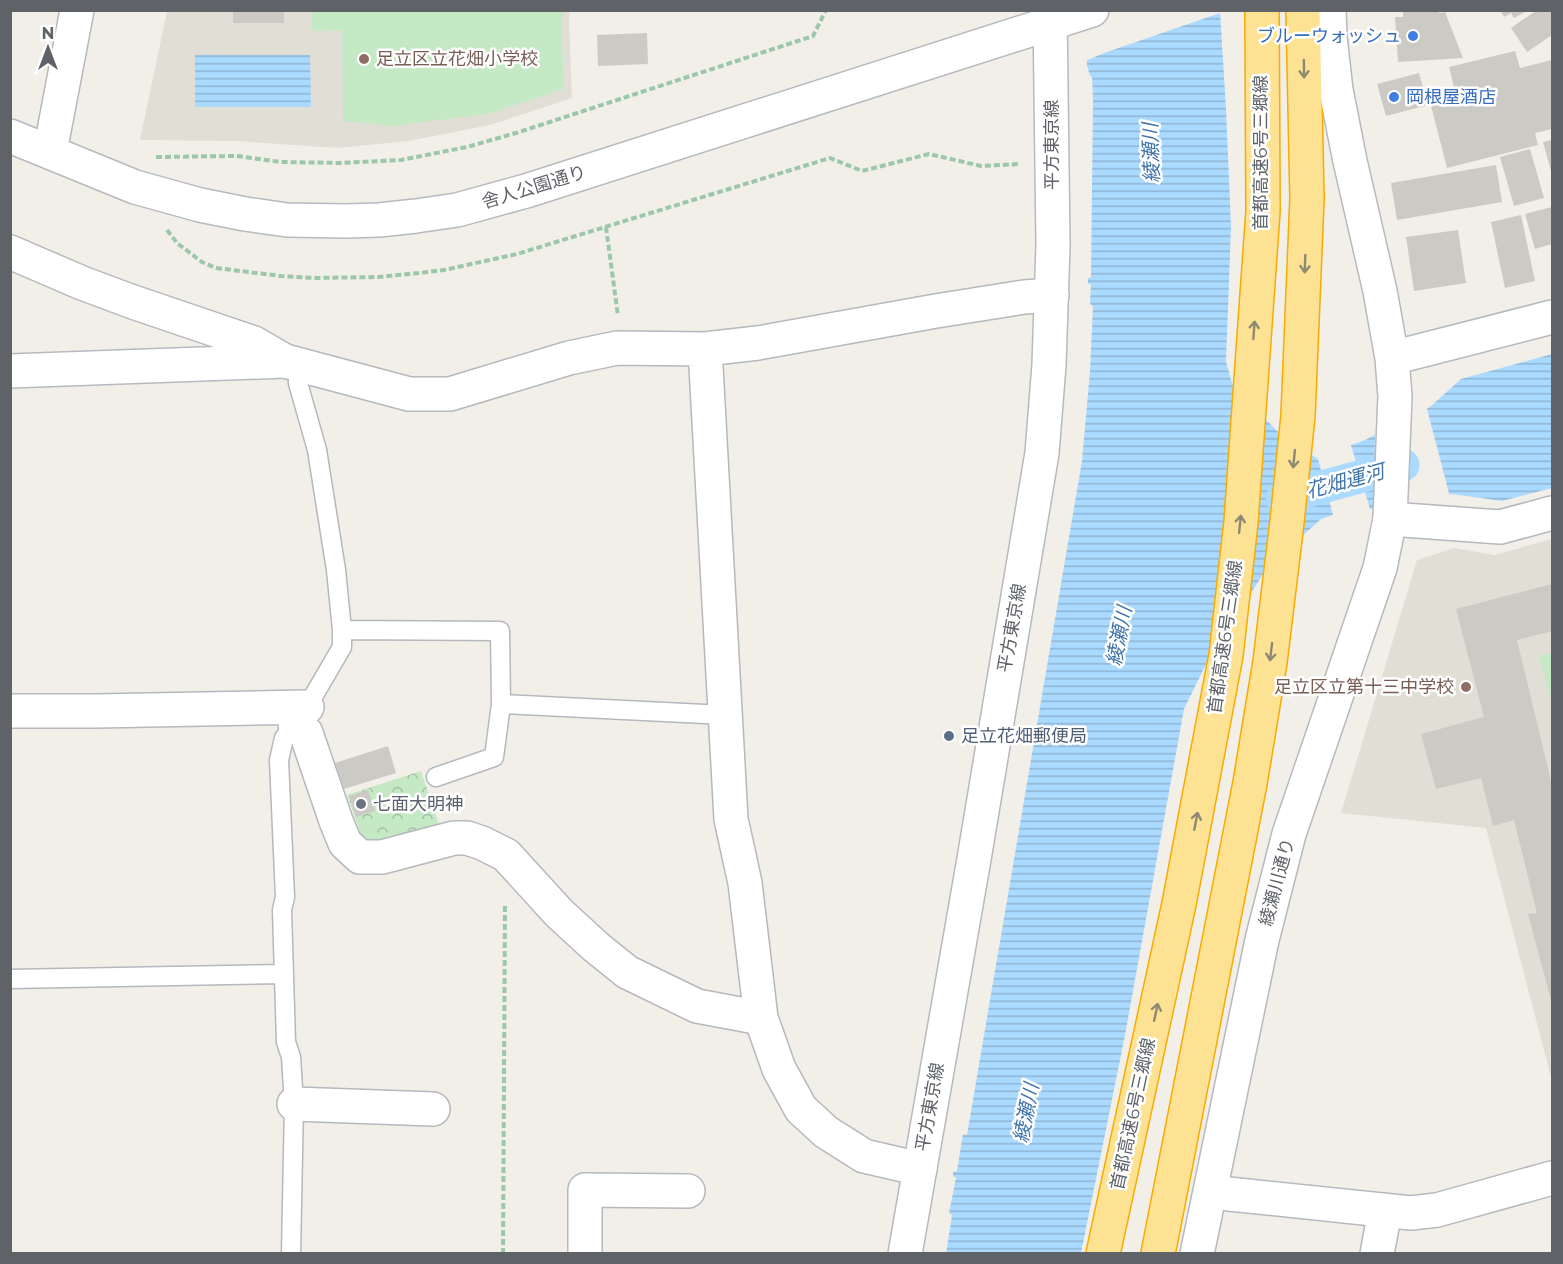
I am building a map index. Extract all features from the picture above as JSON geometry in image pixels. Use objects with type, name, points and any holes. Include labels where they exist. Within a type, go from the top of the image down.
[{"type":"highway","name":"首都高速6号三郷線","points":[[1103,1254],[1179,904],[1226,655],[1240,522],[1263,211],[1262,10]]},
{"type":"highway","points":[[1158,1254],[1250,783],[1270,662],[1287,522],[1298,416],[1307,199],[1303,10]]},
{"type":"street","points":[[50,152],[77,10]]},
{"type":"street","name":"綾瀬川通り","points":[[1197,1254],[1262,940],[1289,834],[1380,568],[1390,512],[1395,396],[1392,358],[1380,291],[1336,90],[1329,10]]},
{"type":"street","name":"舎人公園通り","points":[[10,135],[135,187],[200,205],[245,214],[287,220],[346,221],[416,216],[457,210],[526,191],[1068,15]]},
{"type":"street","name":"平方東京線","points":[[905,1254],[1042,453],[1049,365],[1053,234],[1068,15]]},
{"type":"street","points":[[10,252],[82,283],[254,343],[291,363],[409,394],[450,394],[569,358],[617,348],[705,349],[758,343],[947,309],[1052,295]]},
{"type":"street","points":[[1392,358],[1552,317]]},
{"type":"street","points":[[705,349],[731,819],[745,883],[761,1018],[779,1069],[801,1109],[826,1132],[864,1156],[920,1168]]},
{"type":"street","points":[[10,371],[291,363]]},
{"type":"street","points":[[1390,512],[1500,527],[1552,513]]},
{"type":"street","points":[[10,711],[301,715],[345,843],[360,857],[382,857],[454,838],[467,838],[482,843],[506,855],[559,913],[627,972],[697,1006],[761,1018]]},
{"type":"street","points":[[294,1104],[433,1109]]},
{"type":"street","points":[[1210,1192],[1411,1213],[1437,1210],[1552,1178]]},
{"type":"street","points":[[585,1254],[585,1190],[688,1191]]},
{"type":"street","points":[[1377,1254],[1385,1211]]},
{"type":"lane","points":[[291,363],[317,450],[336,570],[342,630],[342,646],[301,715],[284,738],[279,760],[285,897],[282,910],[286,1042],[291,1057],[294,1104],[291,1254]]},
{"type":"lane","points":[[342,630],[500,631],[501,704],[494,757],[436,777]]},
{"type":"lane","points":[[501,704],[725,715]]},
{"type":"lane","points":[[10,979],[284,974]]},
{"type":"path","points":[[156,157],[237,156],[281,162],[340,163],[401,160],[467,147],[813,36],[826,10]]},
{"type":"path","points":[[164,226],[177,243],[202,262],[216,268],[314,278],[378,277],[444,270],[517,254],[830,158],[862,171],[929,154],[981,166],[1030,164]]},
{"type":"path","points":[[606,228],[618,318],[617,348]]},
{"type":"path","points":[[503,1254],[506,855]]},
{"type":"shaded area","name":"足立区立花畑小学校","points":[[167,11],[570,11],[572,98],[490,125],[409,141],[337,148],[237,141],[140,140]]},
{"type":"shaded area","name":"足立区立第十三中学校","points":[[1552,539],[1552,1081],[1486,828],[1341,813],[1417,560],[1454,548],[1495,555]]},
{"type":"green space","points":[[311,11],[564,11],[561,20],[564,89],[488,114],[393,126],[343,121],[342,30],[312,31]]},
{"type":"green space","points":[[1552,653],[1552,702],[1539,656]]},
{"type":"green space","points":[[421,771],[440,828],[382,845],[364,843],[347,795]]},
{"type":"water","name":"綾瀬川","points":[[1082,11],[1220,11],[1231,226],[1226,362],[1233,386],[1280,434],[1318,459],[1333,515],[1321,519],[1267,568],[1207,662],[1184,709],[1125,1035],[1081,1253],[946,1254],[952,1215],[949,1213],[956,1178],[953,1172],[957,1171],[963,1134],[967,1135],[1082,461],[1093,306],[1090,304],[1091,284],[1088,284],[1088,278],[1091,278],[1093,101],[1092,77],[1087,65]]},
{"type":"water","points":[[195,55],[310,55],[311,107],[195,107]]},
{"type":"water","points":[[1552,354],[1552,488],[1502,501],[1452,494],[1370,509],[1351,445],[1430,407],[1461,379]]},
{"type":"pier","points":[[1079,10],[1223,10],[1223,12],[1083,62]]},
{"type":"pier","points":[[1426,405],[1450,497],[1374,509],[1375,431]]},
{"type":"building","points":[[233,10],[284,10],[284,23],[233,23]]},
{"type":"building","points":[[1403,10],[1445,12],[1463,58],[1398,62],[1395,17],[1403,17]]},
{"type":"building","points":[[1500,10],[1529,10],[1514,18],[1511,13],[1504,17]]},
{"type":"building","points":[[1537,10],[1552,10],[1552,35],[1527,52],[1511,28]]},
{"type":"building","points":[[647,33],[648,64],[598,66],[597,35]]},
{"type":"building","points":[[1515,51],[1520,68],[1552,60],[1552,129],[1535,133],[1538,145],[1447,168],[1429,98],[1455,91],[1449,67]]},
{"type":"building","points":[[1419,73],[1428,105],[1386,116],[1377,84]]},
{"type":"building","points":[[1552,140],[1552,175],[1543,142]]},
{"type":"building","points":[[1530,149],[1544,198],[1514,206],[1500,157]]},
{"type":"building","points":[[1496,165],[1502,202],[1397,220],[1391,183]]},
{"type":"building","points":[[1552,207],[1552,244],[1535,249],[1525,214]]},
{"type":"building","points":[[1521,215],[1535,281],[1505,288],[1491,222]]},
{"type":"building","points":[[1458,230],[1466,283],[1414,291],[1406,237]]},
{"type":"building","points":[[1552,584],[1552,631],[1517,640],[1552,785],[1552,1004],[1528,914],[1537,913],[1514,820],[1493,826],[1481,778],[1436,789],[1421,734],[1484,717],[1456,609]]},
{"type":"building","points":[[388,746],[396,773],[344,789],[335,763]]},
{"type":"building","points":[[368,790],[375,811],[356,817],[349,796]]},
{"type":"waterway","name":"花畑運河","points":[[1282,498],[1403,465]]},
{"type":"place","name":"ブルーウォッシュ","points":[[1413,36]]},
{"type":"place","name":"足立区立花畑小学校","points":[[364,59]]},
{"type":"place","name":"岡根屋酒店","points":[[1394,97]]},
{"type":"place","name":"足立区立第十三中学校","points":[[1466,687]]},
{"type":"place","name":"足立花畑郵便局","points":[[949,736]]},
{"type":"place","name":"七面大明神","points":[[361,804]]}]
